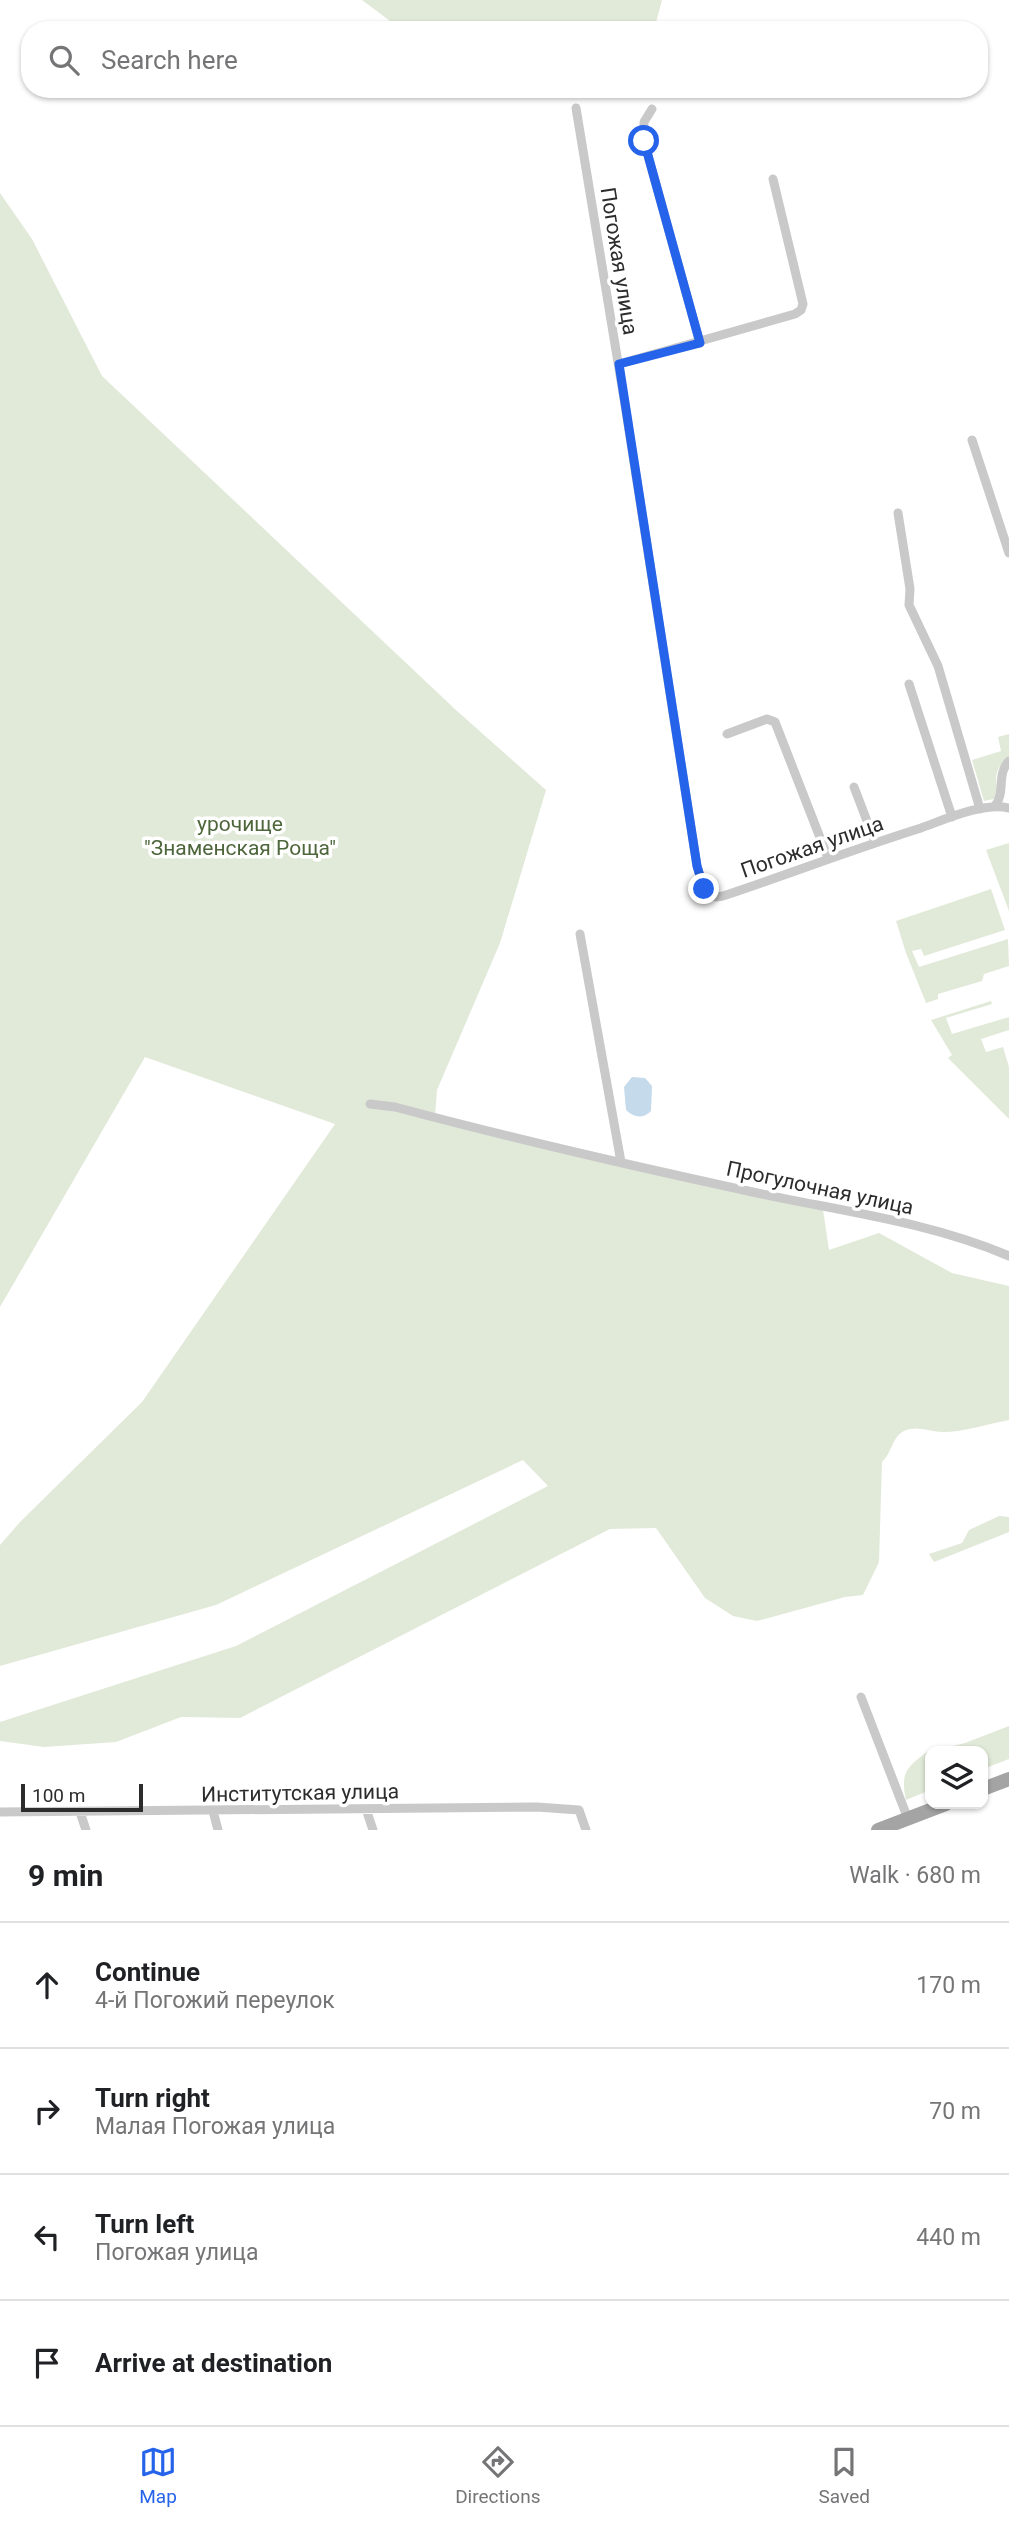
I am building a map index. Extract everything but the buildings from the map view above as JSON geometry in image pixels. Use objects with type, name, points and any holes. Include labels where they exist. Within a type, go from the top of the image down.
[{"type":"main road","points":[[988,1788],[1009,1779]]},
{"type":"main road","points":[[878,1830],[933,1809]]},
{"type":"street","name":"Погожая улица","points":[[576,108],[619,364],[695,855],[704,889],[716,897],[723,897],[828,858],[952,817],[995,806],[1009,808]]},
{"type":"street","points":[[652,109],[644,122],[644,141],[700,343]]},
{"type":"street","points":[[619,364],[700,343],[802,310],[803,304],[773,179]]},
{"type":"street","points":[[972,440],[1009,553]]},
{"type":"street","points":[[898,513],[910,589],[909,604],[938,666],[980,809]]},
{"type":"street","points":[[909,684],[952,817]]},
{"type":"street","points":[[727,734],[767,719],[775,722],[828,858]]},
{"type":"street","points":[[995,806],[1002,793],[1001,774],[1009,761]]},
{"type":"street","points":[[854,787],[875,842]]},
{"type":"street","points":[[580,934],[621,1162]]},
{"type":"street","name":"Прогулочная улица","points":[[370,1104],[395,1107],[621,1162],[962,1237],[1009,1256]]},
{"type":"street","points":[[861,1697],[908,1819]]},
{"type":"street","name":"Институтская улица","points":[[0,1812],[537,1807],[579,1810],[586,1830]]},
{"type":"street","points":[[366,1809],[373,1830]]},
{"type":"street","points":[[213,1811],[218,1830]]},
{"type":"street","points":[[80,1812],[86,1830]]},
{"type":"green space","points":[[362,0],[662,0],[656,21],[390,21]]},
{"type":"green space","name":"урочище \"Знаменская Роща\"","points":[[0,193],[32,239],[102,376],[457,711],[546,790],[500,943],[437,1090],[435,1116],[822,1203],[829,1250],[879,1233],[952,1273],[1009,1286],[1009,1420],[951,1432],[909,1429],[897,1437],[882,1462],[879,1562],[863,1595],[845,1597],[757,1621],[733,1616],[705,1598],[656,1528],[610,1529],[240,1718],[181,1717],[116,1742],[44,1747],[0,1741],[0,1722],[236,1646],[548,1486],[523,1460],[216,1605],[0,1666],[0,1545],[142,1402],[335,1124],[145,1057],[0,1307]]},
{"type":"green space","points":[[1009,734],[1009,758],[997,774],[998,794],[994,799],[984,801],[972,760],[1001,751],[998,737]]},
{"type":"green space","points":[[1009,843],[1009,911],[986,850]]},
{"type":"green space","points":[[991,889],[1005,930],[924,956],[921,949],[912,951],[919,967],[1008,939],[1009,966],[984,974],[982,981],[938,994],[938,999],[926,1003],[896,921]]},
{"type":"green space","points":[[991,1001],[992,1004],[946,1018],[952,1034],[1009,1017],[1009,1030],[981,1039],[986,1052],[1003,1047],[1009,1067],[1009,1119],[948,1058],[952,1055],[931,1020]]},
{"type":"green space","points":[[999,1516],[1009,1517],[1009,1532],[934,1562],[929,1554],[962,1543],[969,1530]]},
{"type":"green space","points":[[1009,1726],[1009,1759],[988,1767],[988,1746],[953,1746]]},
{"type":"green space","points":[[925,1754],[925,1792],[906,1800],[905,1776],[914,1762]]},
{"type":"water","points":[[632,1077],[645,1078],[652,1086],[651,1111],[648,1114],[635,1116],[626,1110],[624,1087]]},
{"type":"route","points":[[644,141],[700,343],[619,364],[697,866],[704,889]]}]
